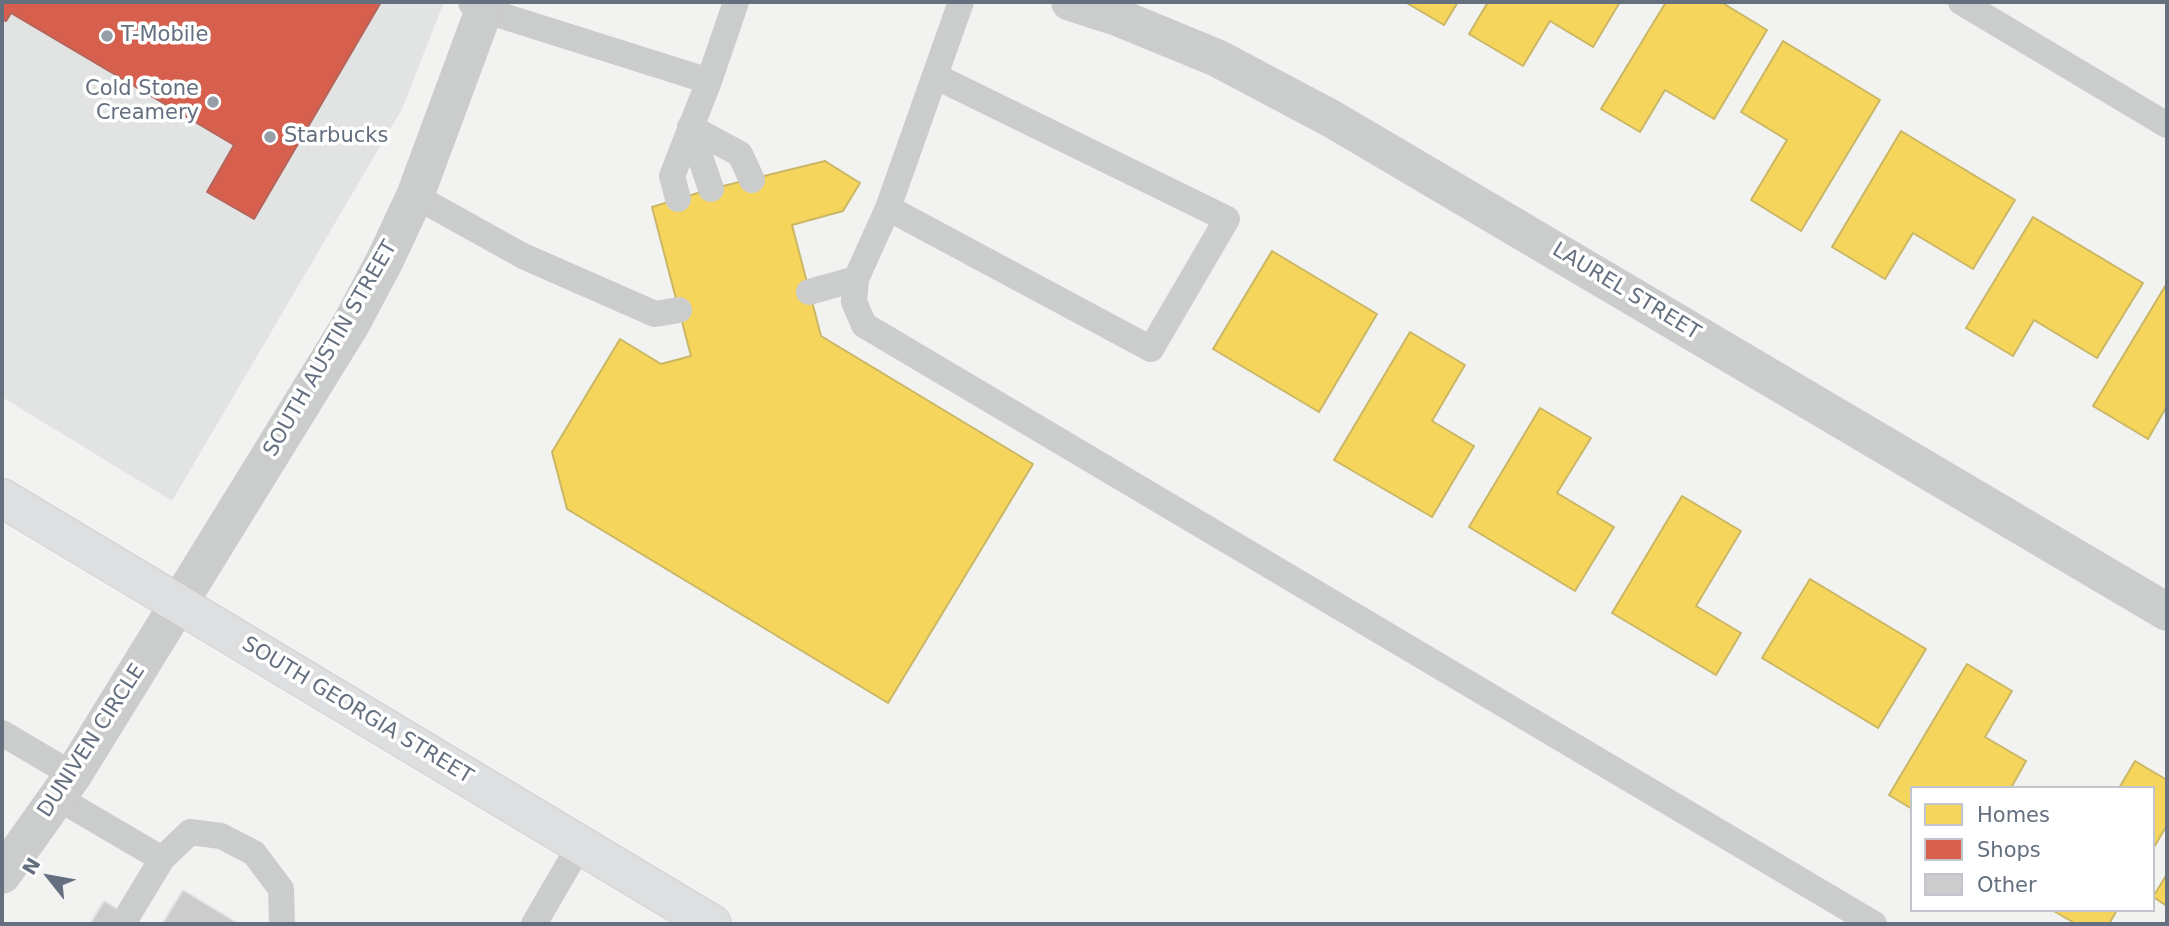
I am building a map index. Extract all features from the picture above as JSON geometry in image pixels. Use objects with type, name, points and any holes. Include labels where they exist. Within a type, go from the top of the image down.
[{"type":"main road","name":"SOUTH GEORGIA STREET","points":[[2,498],[712,924]]},
{"type":"street","name":"LAUREL STREET","points":[[1070,2],[1117,17],[1217,58],[1332,119],[2167,612]]},
{"type":"street","name":"SOUTH AUSTIN STREET","points":[[179,605],[351,324],[385,260],[415,196],[480,5]]},
{"type":"street","name":"DUNIVEN CIRCLE","points":[[2,875],[65,786],[179,605]]},
{"type":"lane","points":[[678,199],[672,176],[736,2]]},
{"type":"lane","points":[[961,2],[888,208],[856,279],[854,302],[864,325],[1874,924]]},
{"type":"lane","points":[[1961,2],[2167,125]]},
{"type":"lane","points":[[480,5],[709,81]]},
{"type":"lane","points":[[888,208],[1151,349],[1227,219],[935,76]]},
{"type":"lane","points":[[690,127],[740,154],[752,180]]},
{"type":"lane","points":[[690,127],[712,189]]},
{"type":"lane","points":[[415,196],[523,256],[643,309],[655,314],[679,310]]},
{"type":"lane","points":[[809,292],[856,279]]},
{"type":"lane","points":[[2,733],[65,786],[162,859]]},
{"type":"lane","points":[[128,915],[162,859],[190,832],[221,836],[254,853],[281,889],[282,924]]},
{"type":"lane","points":[[534,924],[580,845]]},
{"type":"shaded area","points":[[2,2],[444,2],[402,109],[172,501],[2,397]]},
{"type":"building: Homes","points":[[1405,2],[1458,2],[1444,25]]},
{"type":"building: Homes","points":[[1488,2],[1620,2],[1593,47],[1550,21],[1523,66],[1469,34]]},
{"type":"building: Homes","points":[[1666,2],[1721,2],[1767,30],[1714,119],[1665,90],[1640,132],[1601,109]]},
{"type":"building: Homes","points":[[1783,41],[1880,100],[1801,231],[1751,200],[1787,140],[1741,112]]},
{"type":"building: Homes","points":[[1901,131],[2015,200],[1973,269],[1913,233],[1885,279],[1832,247]]},
{"type":"building: Homes","points":[[825,161],[860,183],[843,211],[792,225],[821,336],[1033,464],[888,703],[567,509],[552,452],[620,339],[661,364],[691,356],[652,207],[711,189]]},
{"type":"building: Homes","points":[[2033,217],[2143,283],[2097,358],[2034,320],[2013,356],[1966,328]]},
{"type":"building: Homes","points":[[1272,251],[1377,314],[1319,412],[1213,349]]},
{"type":"building: Homes","points":[[2167,283],[2167,406],[2148,439],[2093,406]]},
{"type":"building: Homes","points":[[1410,332],[1465,365],[1432,421],[1474,446],[1432,517],[1334,460]]},
{"type":"building: Homes","points":[[1540,408],[1591,438],[1557,493],[1614,527],[1575,591],[1469,527]]},
{"type":"building: Homes","points":[[1682,496],[1741,531],[1696,606],[1741,633],[1716,675],[1612,613]]},
{"type":"building: Homes","points":[[1810,579],[1926,649],[1878,728],[1762,658]]},
{"type":"building: Homes","points":[[1967,664],[2012,691],[1985,737],[2026,761],[2012,786],[1910,786],[1910,808],[1889,795]]},
{"type":"building: Homes","points":[[2135,761],[2167,780],[2167,825],[2155,846],[2155,786],[2120,786]]},
{"type":"building: Homes","points":[[2167,874],[2167,906],[2155,898]]},
{"type":"building: Homes","points":[[2055,912],[2116,912],[2109,924],[2076,924]]},
{"type":"building: Shops","points":[[2,2],[381,2],[254,219],[207,192],[234,145],[11,13],[6,21],[2,19]]},
{"type":"building: Other","points":[[183,890],[239,924],[162,924]]},
{"type":"building: Other","points":[[104,901],[142,924],[90,924]]},
{"type":"place","name":"T-Mobile","points":[[107,36]]},
{"type":"place","name":"Cold Stone Creamery","points":[[213,102]]},
{"type":"place","name":"Starbucks","points":[[270,137]]}]
